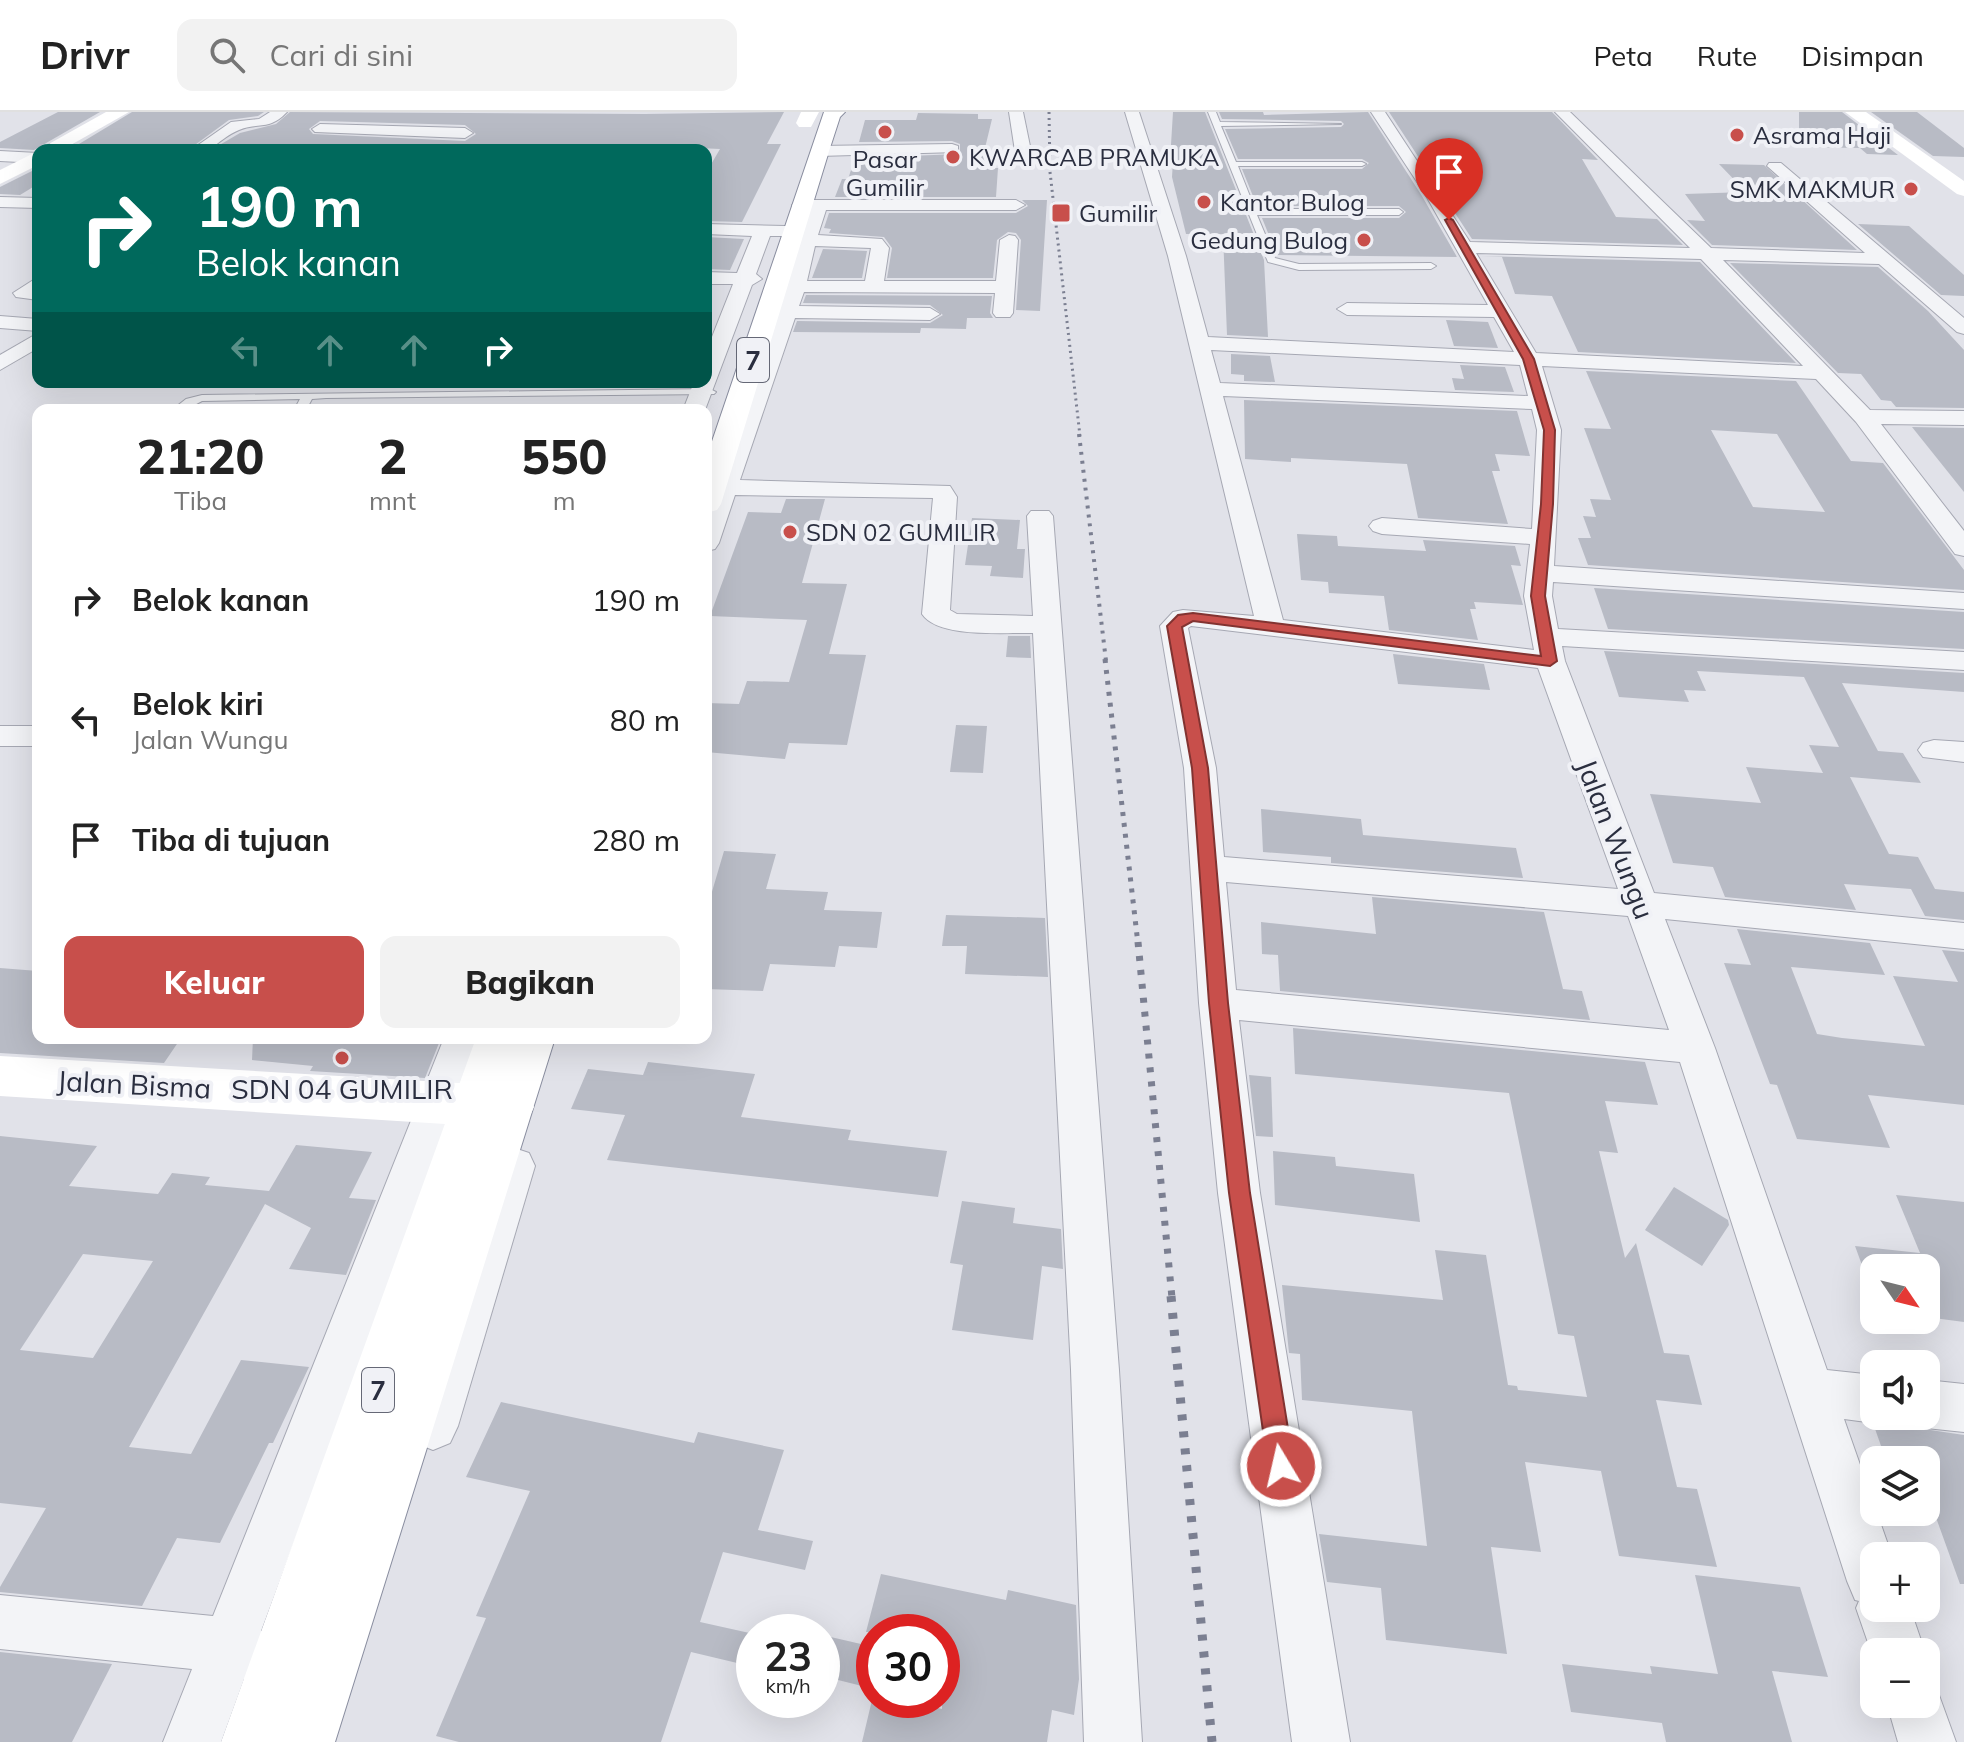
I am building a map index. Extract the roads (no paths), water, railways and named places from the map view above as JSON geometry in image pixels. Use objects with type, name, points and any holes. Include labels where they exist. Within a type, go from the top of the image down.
[{"type":"main road","points":[[61,144],[120,112]]},
{"type":"main road","points":[[1854,112],[1964,190]]},
{"type":"main road","name":"7","points":[[712,364],[721,331],[748,279],[785,235],[799,206],[819,151],[819,117]]},
{"type":"main road","points":[[0,178],[32,160]]},
{"type":"main road","name":"7","points":[[714,492],[786,286],[785,235]]},
{"type":"main road","name":"7","points":[[256,1742],[498,1044]]},
{"type":"main road","name":"7","points":[[300,1742],[475,1105],[526,1044]]},
{"type":"main road","name":"Jalan Bisma","points":[[0,1076],[475,1105]]},
{"type":"street","points":[[208,144],[236,125],[263,123],[280,112]]},
{"type":"street","points":[[1016,112],[1023,151]]},
{"type":"street","points":[[1132,112],[1170,229],[1270,624]]},
{"type":"street","name":"Jalan Wungu","points":[[1378,112],[1465,247],[1529,359],[1549,430],[1547,504],[1538,596],[1548,649],[1695,1048],[1861,1542]]},
{"type":"street","points":[[1562,112],[1864,417],[1964,548]]},
{"type":"street","points":[[320,129],[471,128],[454,144]]},
{"type":"street","points":[[819,151],[952,149]]},
{"type":"street","points":[[0,156],[32,155]]},
{"type":"street","points":[[1775,166],[1964,328]]},
{"type":"street","points":[[785,235],[799,206],[1016,198],[1003,287],[1003,313]]},
{"type":"street","points":[[0,202],[32,203]]},
{"type":"street","points":[[712,229],[876,243],[880,248],[873,287]]},
{"type":"street","points":[[1465,247],[1887,259]]},
{"type":"street","points":[[712,278],[748,279]]},
{"type":"street","points":[[786,286],[1003,287]]},
{"type":"street","points":[[778,312],[928,322],[937,288]]},
{"type":"street","points":[[0,304],[32,305]]},
{"type":"street","points":[[1347,309],[1502,311]]},
{"type":"street","points":[[0,322],[32,325]]},
{"type":"street","points":[[2,361],[32,343]]},
{"type":"street","points":[[1200,343],[1821,373]]},
{"type":"street","points":[[2,361],[32,361]]},
{"type":"street","points":[[1211,389],[1542,403]]},
{"type":"street","points":[[1864,417],[1964,418]]},
{"type":"street","points":[[714,492],[941,491],[945,497],[938,617],[951,622],[1048,625]]},
{"type":"street","points":[[1040,516],[1095,1370],[1113,1742]]},
{"type":"street","points":[[1382,526],[1542,537]]},
{"type":"street","points":[[1539,573],[1964,601]]},
{"type":"street","points":[[1321,1742],[1239,1193],[1218,1003],[1200,768],[1174,626],[1183,618],[1193,617],[1548,649],[1964,661]]},
{"type":"street","points":[[0,736],[32,736]]},
{"type":"street","points":[[1208,868],[1641,904],[1964,936]]},
{"type":"street","points":[[1218,1003],[1695,1048]]},
{"type":"street","points":[[192,1742],[318,1407],[475,1105],[464,1044]]},
{"type":"street","points":[[329,1742],[473,1304],[551,1044]]},
{"type":"street","points":[[1812,1392],[1860,1397]]},
{"type":"street","points":[[1940,1405],[1964,1408]]},
{"type":"street","points":[[0,1622],[229,1645],[281,1669]]},
{"type":"street","points":[[1919,1718],[1927,1742]]},
{"type":"lane","points":[[1212,112],[1271,260],[1299,267],[1431,266]]},
{"type":"lane","points":[[1216,124],[1337,124]]},
{"type":"lane","points":[[1232,164],[1362,164]]},
{"type":"lane","points":[[1252,212],[1399,212]]},
{"type":"lane","points":[[188,404],[196,399],[705,389]]},
{"type":"lane","points":[[303,404],[308,396]]},
{"type":"lane","points":[[236,404],[242,398]]},
{"type":"railway","points":[[1049,112],[1050,172],[1080,436]]},
{"type":"railway","points":[[1079,434],[1106,661]]},
{"type":"railway","points":[[1105,659],[1138,944]]},
{"type":"railway","points":[[1138,942],[1172,1298]]},
{"type":"railway","points":[[1171,1296],[1212,1742]]},
{"type":"place","name":"Pasar Gumilir","points":[[885,132]]},
{"type":"place","name":"Asrama Haji","points":[[1737,135]]},
{"type":"place","name":"KWARCAB PRAMUKA","points":[[953,157]]},
{"type":"place","name":"SMK MAKMUR","points":[[1911,189]]},
{"type":"place","name":"Kantor Bulog","points":[[1204,202]]},
{"type":"place","name":"Gumilir","points":[[1061,213]]},
{"type":"place","name":"Gedung Bulog","points":[[1364,240]]},
{"type":"place","name":"SDN 02 GUMILIR","points":[[790,532]]},
{"type":"place","name":"SDN 04 GUMILIR","points":[[342,1058]]}]
